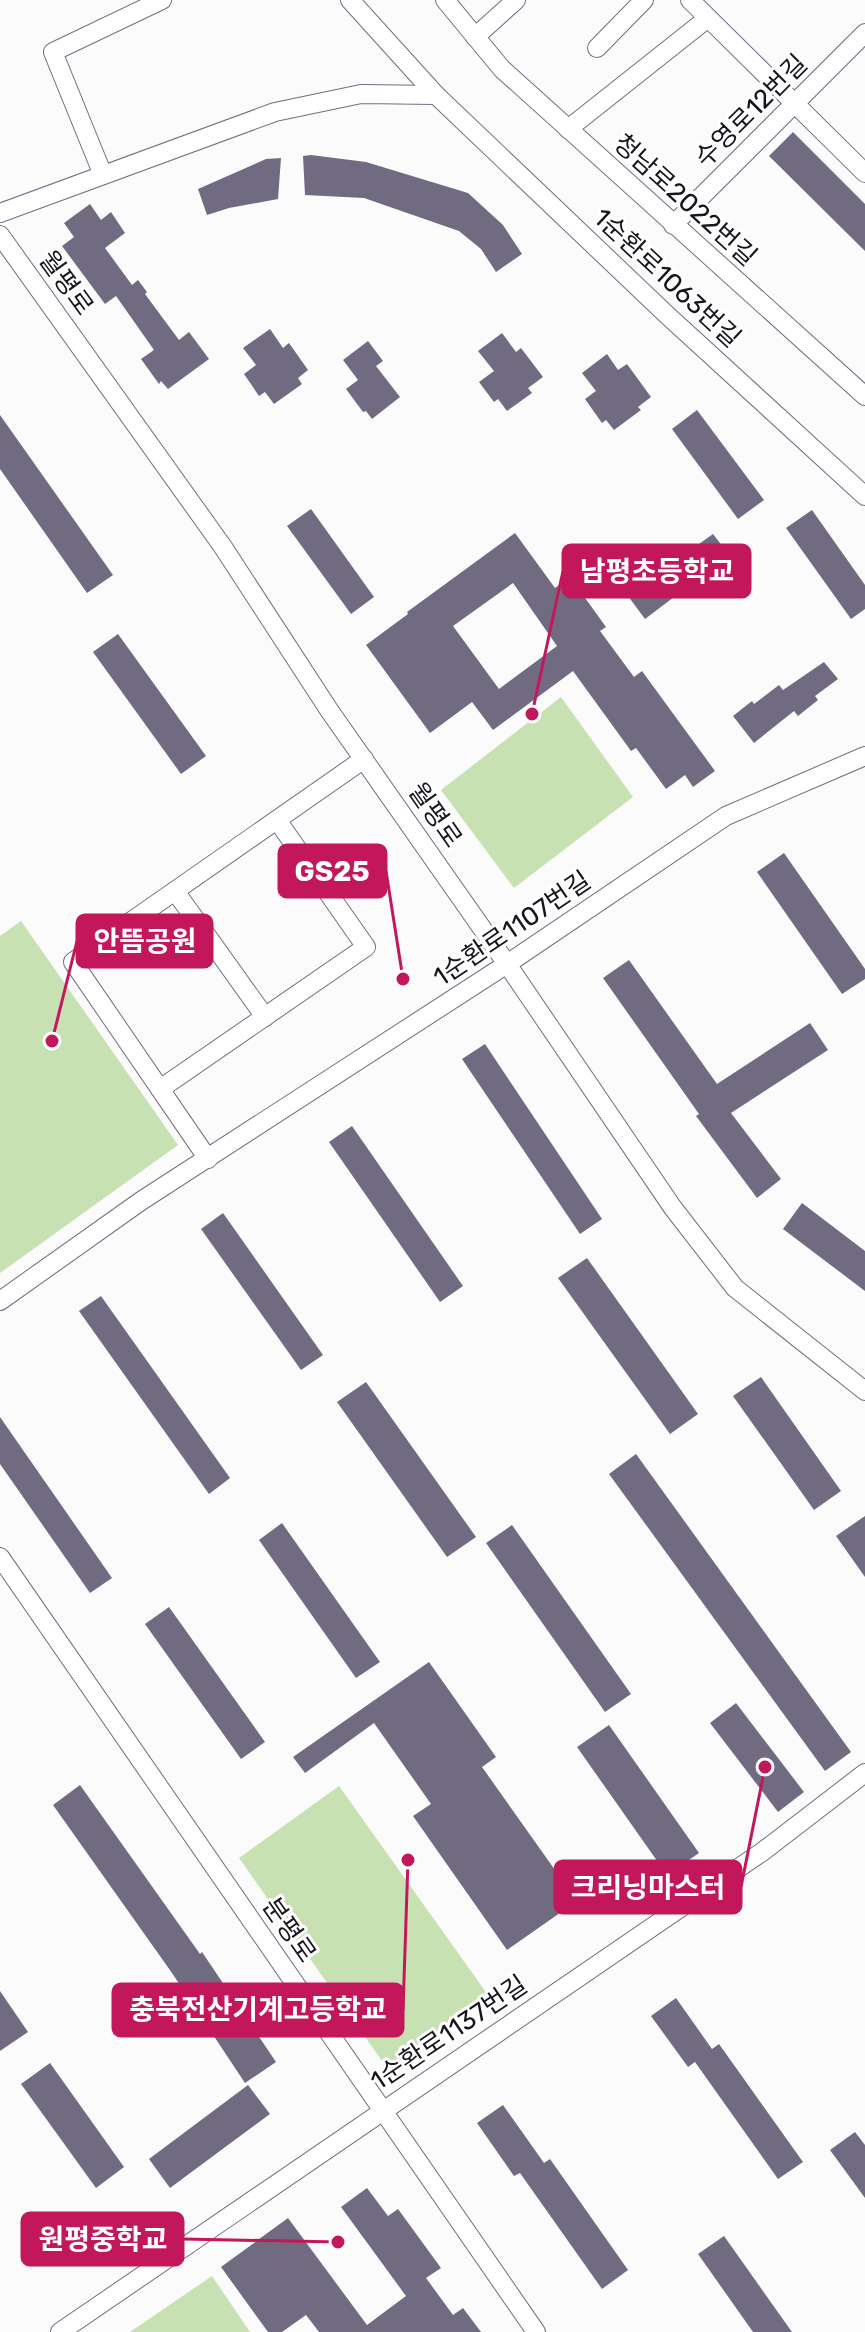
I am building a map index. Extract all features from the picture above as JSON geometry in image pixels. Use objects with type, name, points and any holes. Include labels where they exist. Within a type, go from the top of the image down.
[{"type":"street","points":[[103,175],[53,52],[162,0]]},
{"type":"street","name":"1순환로1063번길","points":[[350,0],[436,95],[656,305],[865,496]]},
{"type":"street","name":"청남로2022번길","points":[[445,0],[502,69],[865,396]]},
{"type":"street","points":[[475,37],[516,0]]},
{"type":"street","points":[[597,48],[644,0]]},
{"type":"street","points":[[690,0],[865,173]]},
{"type":"street","points":[[568,129],[708,18]]},
{"type":"street","name":"수영로12번길","points":[[673,225],[865,33]]},
{"type":"street","points":[[0,213],[275,112],[361,94],[436,95]]},
{"type":"street","name":"월평로","points":[[0,235],[223,547],[364,759],[673,1208],[735,1288],[865,1391]]},
{"type":"street","name":"1순환로1107번길","points":[[0,1301],[141,1201],[507,964],[726,816],[865,756]]},
{"type":"street","points":[[208,1159],[73,962],[364,759]]},
{"type":"street","points":[[160,1089],[366,947],[277,820]]},
{"type":"street","points":[[175,891],[265,1017]]},
{"type":"street","name":"분평로","points":[[0,1557],[536,2332]]},
{"type":"street","name":"1순환로1137번길","points":[[60,2332],[762,1852],[865,1773]]},
{"type":"green space","points":[[561,697],[633,797],[514,888],[441,790]]},
{"type":"green space","points":[[21,921],[178,1145],[0,1273],[0,936]]},
{"type":"green space","points":[[339,1786],[488,1995],[387,2068],[239,1858]]},
{"type":"green space","points":[[212,2276],[250,2332],[130,2332]]},
{"type":"building","points":[[793,132],[865,204],[865,251],[769,156]]},
{"type":"building","points":[[303,156],[366,162],[468,193],[503,225],[522,254],[496,272],[481,249],[459,231],[364,198],[305,195]]},
{"type":"building","points":[[281,158],[278,199],[207,215],[198,189],[266,159]]},
{"type":"building","points":[[90,204],[101,220],[111,212],[125,233],[105,248],[132,285],[138,280],[179,340],[189,332],[209,359],[168,389],[161,381],[159,384],[141,359],[154,350],[116,296],[105,304],[62,246],[74,237],[64,223]]},
{"type":"building","points":[[270,329],[283,348],[289,343],[308,370],[298,378],[302,384],[274,404],[265,392],[259,396],[244,374],[256,365],[243,348]]},
{"type":"building","points":[[502,333],[516,352],[521,348],[543,377],[528,388],[532,393],[507,411],[498,399],[494,402],[479,382],[494,371],[478,351]]},
{"type":"building","points":[[368,341],[383,361],[376,366],[400,397],[372,419],[346,389],[358,380],[343,360]]},
{"type":"building","points":[[607,354],[618,370],[627,364],[651,397],[638,407],[641,410],[614,430],[606,420],[602,423],[585,399],[596,391],[582,373]]},
{"type":"building","points":[[697,410],[764,500],[738,519],[672,429]]},
{"type":"building","points":[[0,415],[113,575],[87,593],[0,469]]},
{"type":"building","points":[[311,509],[374,597],[351,614],[287,526]]},
{"type":"building","points":[[812,510],[865,585],[865,609],[851,619],[786,528]]},
{"type":"building","points":[[515,533],[555,588],[570,577],[606,627],[600,631],[634,677],[642,671],[715,771],[693,787],[685,775],[666,789],[636,748],[631,751],[573,671],[493,730],[472,702],[430,733],[366,645]],"holes":[[[513,583],[557,646],[499,689],[453,626]]]},
{"type":"building","points":[[713,534],[730,556],[688,591],[686,588],[645,619],[625,592],[644,578],[647,581]]},
{"type":"building","points":[[118,634],[206,756],[181,774],[93,652]]},
{"type":"building","points":[[824,662],[838,679],[815,696],[818,700],[798,716],[794,711],[754,743],[733,716],[752,701],[754,704],[779,685],[783,690]]},
{"type":"building","points":[[784,853],[865,969],[865,979],[842,994],[757,872]]},
{"type":"building","points":[[629,960],[717,1084],[810,1023],[828,1050],[731,1113],[781,1179],[757,1198],[696,1116],[699,1114],[603,978]]},
{"type":"building","points":[[485,1044],[602,1219],[580,1234],[462,1059]]},
{"type":"building","points":[[352,1126],[463,1286],[440,1302],[329,1142]]},
{"type":"building","points":[[802,1203],[865,1251],[865,1291],[783,1229]]},
{"type":"building","points":[[223,1213],[323,1355],[301,1370],[201,1229]]},
{"type":"building","points":[[587,1258],[698,1414],[670,1434],[558,1278]]},
{"type":"building","points":[[101,1296],[230,1478],[209,1494],[79,1311]]},
{"type":"building","points":[[761,1377],[841,1491],[814,1510],[733,1396]]},
{"type":"building","points":[[366,1382],[476,1537],[447,1557],[337,1402]]},
{"type":"building","points":[[0,1417],[112,1578],[90,1593],[0,1464]]},
{"type":"building","points":[[636,1454],[851,1752],[825,1771],[609,1474]]},
{"type":"building","points":[[865,1516],[865,1577],[836,1536]]},
{"type":"building","points":[[282,1523],[380,1662],[356,1678],[259,1540]]},
{"type":"building","points":[[512,1525],[631,1694],[605,1712],[486,1543]]},
{"type":"building","points":[[169,1607],[265,1742],[241,1759],[145,1624]]},
{"type":"building","points":[[429,1662],[496,1757],[482,1767],[577,1901],[507,1950],[413,1816],[431,1804],[374,1723],[305,1773],[293,1757]]},
{"type":"building","points":[[736,1703],[804,1792],[778,1812],[710,1723]]},
{"type":"building","points":[[609,1725],[699,1853],[667,1875],[577,1747]]},
{"type":"building","points":[[80,1785],[200,1954],[202,1952],[276,2062],[245,2083],[172,1973],[53,1805]]},
{"type":"building","points":[[0,1991],[28,2032],[0,2051]]},
{"type":"building","points":[[676,1998],[712,2049],[719,2044],[803,2162],[778,2179],[695,2062],[688,2067],[651,2016]]},
{"type":"building","points":[[50,2063],[124,2167],[96,2188],[21,2084]]},
{"type":"building","points":[[248,2085],[270,2114],[170,2188],[149,2159]]},
{"type":"building","points":[[503,2105],[544,2163],[550,2159],[628,2270],[602,2289],[520,2173],[514,2176],[477,2123]]},
{"type":"building","points":[[855,2132],[865,2145],[865,2198],[830,2150]]},
{"type":"building","points":[[367,2188],[388,2216],[398,2209],[441,2268],[426,2278],[453,2315],[463,2308],[481,2332],[319,2332],[306,2315],[282,2332],[268,2332],[221,2267],[288,2218],[367,2325],[406,2296],[341,2207]]},
{"type":"building","points":[[724,2236],[792,2332],[753,2332],[698,2254]]},
{"type":"place","name":"남평초등학교","points":[[532,714]]},
{"type":"place","name":"GS25","points":[[403,979]]},
{"type":"place","name":"안뜸공원","points":[[52,1041]]},
{"type":"place","name":"크리닝마스터","points":[[765,1767]]},
{"type":"place","name":"충북전산기계고등학교","points":[[408,1860]]},
{"type":"place","name":"원평중학교","points":[[338,2242]]}]
